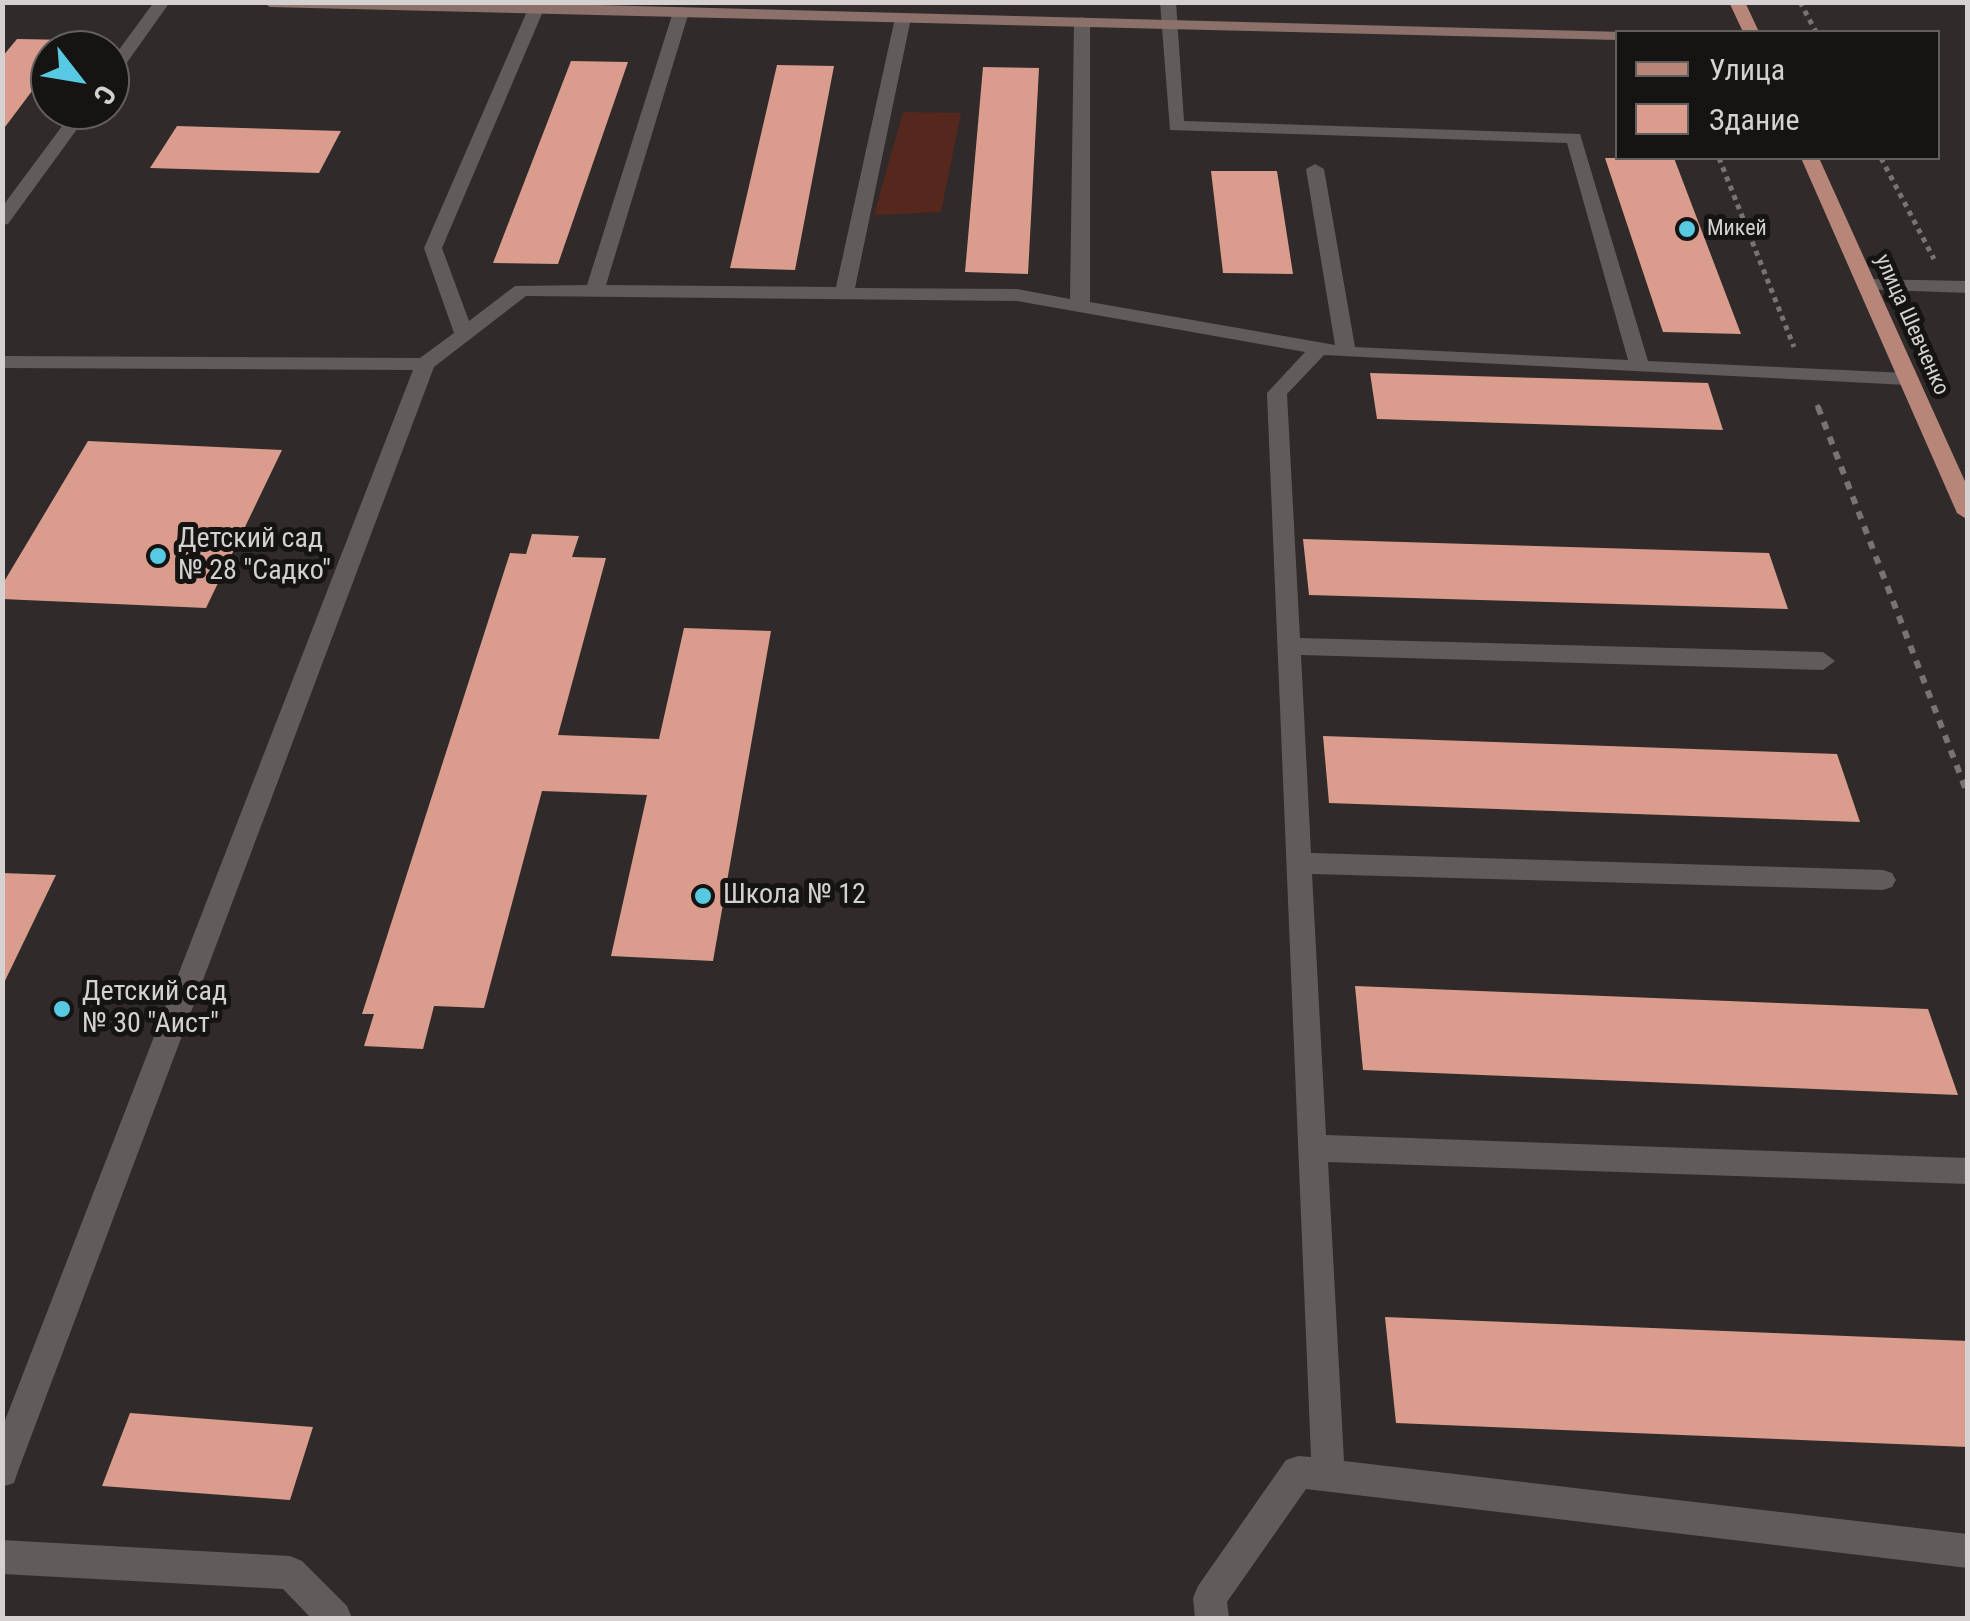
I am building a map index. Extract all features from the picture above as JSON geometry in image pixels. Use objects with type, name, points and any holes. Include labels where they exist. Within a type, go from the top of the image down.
[{"type":"main road","points":[[270,2],[1615,35]]},
{"type":"main road","points":[[1736,2],[1750,30]]},
{"type":"main road","name":"улица Шевченко","points":[[1811,160],[1968,513]]},
{"type":"street","points":[[130,46],[162,2]]},
{"type":"street","points":[[1168,2],[1176,126],[1574,138],[1640,367]]},
{"type":"street","points":[[464,334],[433,248],[536,9]]},
{"type":"street","points":[[595,291],[681,12]]},
{"type":"street","points":[[844,294],[904,18]]},
{"type":"street","points":[[1080,306],[1082,22]]},
{"type":"street","points":[[2,220],[68,130]]},
{"type":"street","points":[[1315,169],[1346,354]]},
{"type":"street","points":[[1865,285],[1958,287]]},
{"type":"street","points":[[2,1471],[425,364],[522,290],[1017,295],[1346,354],[1907,379]]},
{"type":"street","points":[[1319,348],[1277,393],[1328,1476]]},
{"type":"street","points":[[2,362],[425,364]]},
{"type":"street","points":[[1289,646],[1823,660]]},
{"type":"street","points":[[1298,863],[1883,880]]},
{"type":"street","points":[[1312,1148],[1968,1171]]},
{"type":"street","points":[[1212,1618],[1210,1598],[1298,1472],[1968,1552]]},
{"type":"street","points":[[2,1557],[290,1573],[335,1618]]},
{"type":"path","points":[[1800,2],[1815,30]]},
{"type":"path","points":[[1720,160],[1968,795]]},
{"type":"path","points":[[1882,160],[1958,287]]},
{"type":"shaded area","points":[[903,112],[961,113],[941,212],[874,215]]},
{"type":"building","points":[[17,39],[30,39],[30,94],[2,131],[2,57]]},
{"type":"building","points":[[571,61],[628,62],[558,264],[493,263]]},
{"type":"building","points":[[777,65],[834,66],[795,270],[730,268]]},
{"type":"building","points":[[983,67],[1039,68],[1028,274],[965,272]]},
{"type":"building","points":[[177,126],[341,131],[319,173],[150,168]]},
{"type":"building","points":[[1605,158],[1675,160],[1741,334],[1663,332]]},
{"type":"building","points":[[1211,171],[1277,171],[1293,274],[1223,273]]},
{"type":"building","points":[[1370,373],[1708,383],[1723,430],[1377,419]]},
{"type":"building","points":[[88,441],[282,450],[206,608],[2,599],[2,585]]},
{"type":"building","points":[[532,534],[579,536],[572,557],[606,558],[558,735],[659,739],[684,628],[771,631],[713,961],[611,956],[647,795],[542,791],[484,1008],[434,1006],[423,1049],[364,1046],[374,1014],[362,1014],[510,553],[526,554]]},
{"type":"building","points":[[1303,539],[1769,553],[1788,609],[1309,595]]},
{"type":"building","points":[[1323,736],[1837,754],[1860,822],[1329,803]]},
{"type":"building","points":[[2,873],[56,875],[2,987]]},
{"type":"building","points":[[1355,986],[1928,1009],[1958,1095],[1363,1070]]},
{"type":"building","points":[[1385,1317],[1968,1341],[1968,1447],[1396,1423]]},
{"type":"building","points":[[130,1413],[313,1427],[290,1500],[102,1486]]},
{"type":"place","name":"Микей","points":[[1687,229]]},
{"type":"place","name":"Детский сад № 28 \"Садко\"","points":[[158,556]]},
{"type":"place","name":"Школа № 12","points":[[703,896]]},
{"type":"place","name":"Детский сад № 30 \"Аист\"","points":[[62,1009]]}]
